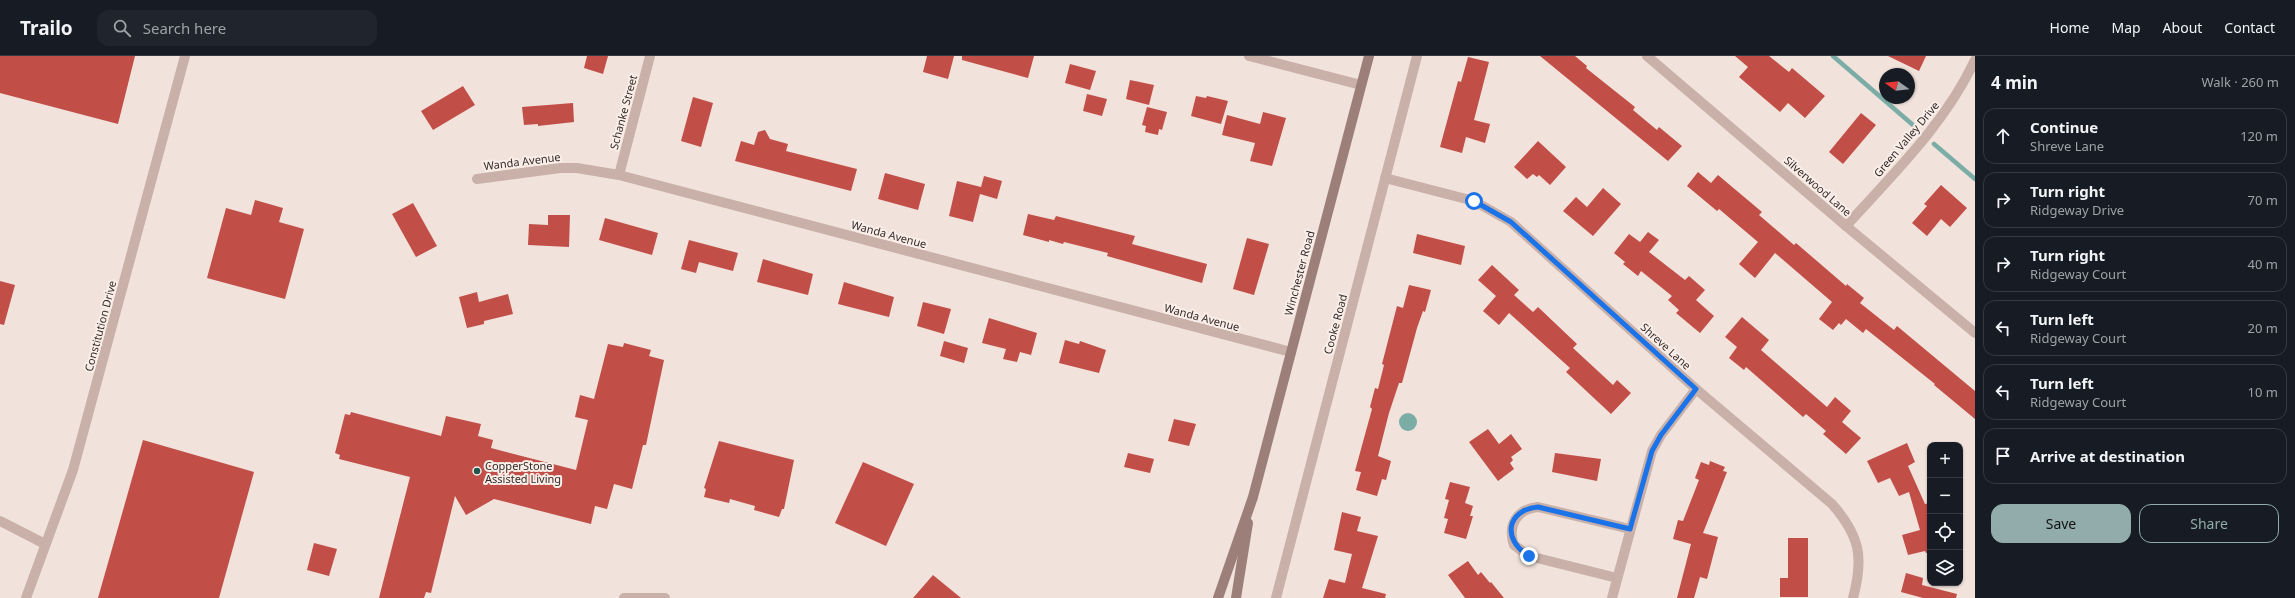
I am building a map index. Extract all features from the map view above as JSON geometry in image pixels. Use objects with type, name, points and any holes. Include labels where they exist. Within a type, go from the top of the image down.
[{"type":"main road","name":"Winchester Road","points":[[1218,598],[1253,497],[1369,56]]},
{"type":"main road","name":"Winchester Road","points":[[1236,598],[1253,497]]},
{"type":"street","name":"Constitution Drive","points":[[26,598],[73,470],[185,56]]},
{"type":"street","name":"Schanke Street","points":[[619,175],[650,56]]},
{"type":"street","points":[[1249,56],[1361,85]]},
{"type":"street","name":"Cooke Road","points":[[1276,598],[1417,56]]},
{"type":"street","name":"Silverwood Lane","points":[[1647,56],[1846,226],[1975,332]]},
{"type":"street","name":"Green Valley Drive","points":[[1846,226],[1933,128],[1951,104],[1975,60]]},
{"type":"street","name":"Wanda Avenue","points":[[477,178],[560,168],[577,168],[619,175],[1291,352]]},
{"type":"street","name":"Shreve Lane","points":[[1385,178],[1460,196],[1500,214],[1696,389],[1832,504],[1842,515],[1856,540],[1859,553],[1858,581],[1853,598]]},
{"type":"street","points":[[1612,598],[1652,451],[1661,435],[1696,389]]},
{"type":"street","points":[[1617,578],[1529,556],[1514,545],[1512,528],[1519,514],[1528,508],[1538,507],[1630,529]]},
{"type":"street","points":[[0,521],[45,544]]},
{"type":"street","points":[[624,598],[664,598]]},
{"type":"water","points":[[1408,413],[1414,416],[1417,422],[1414,428],[1408,431],[1402,428],[1399,422],[1402,416]]},
{"type":"building","points":[[0,56],[135,56],[118,124],[0,93]]},
{"type":"building","points":[[587,56],[608,56],[603,74],[584,68]]},
{"type":"building","points":[[927,56],[954,56],[948,79],[923,72]]},
{"type":"building","points":[[962,56],[1034,56],[1028,78],[962,60]]},
{"type":"building","points":[[1540,56],[1575,56],[1587,66],[1586,68],[1635,107],[1633,110],[1657,130],[1659,127],[1682,146],[1668,161]]},
{"type":"building","points":[[1735,56],[1769,56],[1789,72],[1792,68],[1825,96],[1805,118],[1788,103],[1780,112],[1739,77],[1748,67]]},
{"type":"building","points":[[1888,56],[1926,56],[1919,71]]},
{"type":"building","points":[[1468,57],[1489,62],[1474,120],[1490,124],[1485,143],[1466,137],[1462,153],[1440,147],[1458,81],[1461,82]]},
{"type":"building","points":[[1070,64],[1096,71],[1090,90],[1065,83]]},
{"type":"building","points":[[1130,80],[1154,85],[1149,105],[1126,99]]},
{"type":"building","points":[[463,86],[475,105],[433,130],[421,111]]},
{"type":"building","points":[[1087,94],[1107,99],[1102,116],[1083,111]]},
{"type":"building","points":[[1196,96],[1206,98],[1207,96],[1228,101],[1221,124],[1191,116]]},
{"type":"building","points":[[693,97],[713,103],[701,147],[681,141]]},
{"type":"building","points":[[573,103],[574,122],[538,126],[538,124],[524,125],[522,107]]},
{"type":"building","points":[[1147,107],[1167,112],[1162,130],[1159,129],[1158,135],[1145,132],[1146,126],[1142,125]]},
{"type":"building","points":[[1263,112],[1286,118],[1272,166],[1250,161],[1255,143],[1222,135],[1227,115],[1260,124]]},
{"type":"building","points":[[1861,113],[1876,125],[1843,164],[1829,152]]},
{"type":"building","points":[[765,130],[770,139],[788,144],[786,151],[857,169],[851,191],[735,161],[741,141],[754,145],[758,132]]},
{"type":"building","points":[[1538,141],[1566,167],[1550,185],[1539,175],[1537,177],[1533,174],[1527,179],[1514,167]]},
{"type":"building","points":[[1698,172],[1711,183],[1718,175],[1762,212],[1759,215],[1794,245],[1796,243],[1846,286],[1847,284],[1864,298],[1860,303],[1894,330],[1897,326],[1975,391],[1975,419],[1934,385],[1935,384],[1866,329],[1863,333],[1846,319],[1841,325],[1839,323],[1833,330],[1819,319],[1832,302],[1775,253],[1755,278],[1739,264],[1758,242],[1719,209],[1717,211],[1687,186]]},
{"type":"building","points":[[885,173],[925,184],[918,210],[878,199]]},
{"type":"building","points":[[984,176],[1002,181],[997,199],[980,194],[973,222],[949,216],[957,181],[981,187]]},
{"type":"building","points":[[1941,185],[1967,208],[1950,227],[1941,219],[1927,236],[1912,223],[1927,206],[1924,204]]},
{"type":"building","points":[[1603,188],[1621,204],[1593,236],[1563,211],[1576,197],[1587,207]]},
{"type":"building","points":[[255,200],[283,208],[279,222],[304,229],[285,299],[207,278],[226,208],[251,215]]},
{"type":"building","points":[[413,203],[437,246],[416,257],[392,214]]},
{"type":"building","points":[[1028,214],[1054,220],[1056,216],[1135,236],[1132,244],[1207,264],[1202,283],[1107,256],[1108,253],[1064,242],[1063,244],[1049,240],[1049,242],[1023,235]]},
{"type":"building","points":[[548,215],[570,215],[569,247],[528,245],[529,224],[548,225]]},
{"type":"building","points":[[605,218],[658,233],[652,255],[599,240]]},
{"type":"building","points":[[1648,232],[1659,240],[1649,252],[1685,280],[1689,276],[1705,290],[1696,300],[1714,316],[1700,333],[1676,313],[1679,310],[1668,300],[1672,296],[1641,271],[1638,276],[1623,264],[1625,262],[1614,253],[1629,234],[1640,242]]},
{"type":"building","points":[[1417,234],[1465,246],[1461,265],[1413,253]]},
{"type":"building","points":[[1247,238],[1269,244],[1254,295],[1233,289]]},
{"type":"building","points":[[689,240],[738,253],[733,271],[699,262],[696,273],[681,269]]},
{"type":"building","points":[[763,259],[813,274],[808,295],[757,282]]},
{"type":"building","points":[[1492,265],[1519,290],[1514,295],[1533,312],[1538,307],[1577,344],[1573,348],[1613,385],[1617,380],[1631,393],[1611,414],[1566,372],[1570,368],[1509,313],[1499,325],[1483,311],[1496,296],[1478,280]]},
{"type":"building","points":[[0,281],[15,285],[4,325],[0,324]]},
{"type":"building","points":[[844,282],[894,297],[889,317],[838,304]]},
{"type":"building","points":[[1409,285],[1431,290],[1425,312],[1423,311],[1417,328],[1402,383],[1399,383],[1389,413],[1378,456],[1391,461],[1386,480],[1382,479],[1377,496],[1356,490],[1361,472],[1355,471],[1372,409],[1370,407],[1375,388],[1378,389],[1384,365],[1382,364],[1397,306],[1403,308]]},
{"type":"building","points":[[477,292],[479,302],[508,294],[513,314],[484,321],[484,324],[467,328],[459,297]]},
{"type":"building","points":[[923,302],[951,309],[944,334],[917,326]]},
{"type":"building","points":[[1742,317],[1769,340],[1761,350],[1827,407],[1835,397],[1851,411],[1842,422],[1861,438],[1846,454],[1823,434],[1826,431],[1806,414],[1803,417],[1746,367],[1744,370],[1729,358],[1737,347],[1725,337]]},
{"type":"building","points":[[989,318],[1037,333],[1031,355],[1020,352],[1017,362],[1003,359],[1006,349],[982,343]]},
{"type":"building","points":[[1065,340],[1079,344],[1080,341],[1106,350],[1099,373],[1059,363]]},
{"type":"building","points":[[944,341],[968,348],[964,363],[940,356]]},
{"type":"building","name":"CopperStone Assisted Living","points":[[624,343],[651,350],[649,356],[664,360],[646,445],[643,445],[632,489],[614,484],[607,509],[595,506],[591,524],[494,499],[466,515],[455,496],[431,593],[426,592],[424,598],[379,598],[410,477],[339,459],[340,455],[335,453],[345,414],[350,415],[351,412],[441,436],[446,416],[481,424],[478,436],[493,440],[491,448],[576,470],[588,420],[575,417],[580,395],[594,399],[608,344],[623,347]]},
{"type":"building","points":[[1174,419],[1196,424],[1189,446],[1168,441]]},
{"type":"building","points":[[1488,429],[1499,444],[1511,434],[1522,449],[1511,457],[1513,460],[1510,463],[1514,469],[1498,481],[1469,442]]},
{"type":"building","points":[[143,440],[254,472],[219,598],[98,598]]},
{"type":"building","points":[[719,441],[794,460],[784,509],[782,509],[779,517],[754,510],[755,506],[730,499],[729,503],[704,497],[706,489],[704,488]]},
{"type":"building","points":[[1907,443],[1915,462],[1908,466],[1925,504],[1927,504],[1927,553],[1925,551],[1908,555],[1902,535],[1920,530],[1909,492],[1899,496],[1890,478],[1878,483],[1867,461]]},
{"type":"building","points":[[1128,453],[1154,459],[1150,473],[1124,467]]},
{"type":"building","points":[[1555,453],[1601,459],[1597,481],[1552,472]]},
{"type":"building","points":[[1710,461],[1725,467],[1723,471],[1727,472],[1703,533],[1718,537],[1707,579],[1700,577],[1694,598],[1677,598],[1691,544],[1673,539],[1678,520],[1683,521],[1699,480],[1695,478],[1701,462],[1709,465]]},
{"type":"building","points":[[863,462],[914,484],[886,546],[835,523]]},
{"type":"building","points":[[1450,482],[1470,487],[1465,503],[1473,506],[1470,516],[1473,516],[1466,539],[1444,533],[1448,519],[1444,518],[1449,500],[1445,499]]},
{"type":"building","points":[[1342,512],[1361,517],[1357,531],[1378,536],[1362,588],[1386,594],[1385,598],[1323,598],[1329,579],[1345,583],[1352,554],[1334,550]]},
{"type":"building","points":[[1788,538],[1808,538],[1808,597],[1780,597],[1780,578],[1788,578]]},
{"type":"building","points":[[314,543],[337,549],[329,576],[307,570]]},
{"type":"building","points":[[1468,561],[1478,575],[1481,572],[1504,598],[1465,598],[1448,575]]},
{"type":"building","points":[[1906,573],[1923,578],[1922,585],[1957,594],[1956,598],[1923,598],[1901,592]]},
{"type":"building","points":[[933,575],[961,598],[913,598]]},
{"type":"waterway","points":[[1833,56],[1913,125]]},
{"type":"waterway","points":[[1934,144],[1975,179]]},
{"type":"place","name":"CopperStone Assisted Living","points":[[477,471]]},
{"type":"route","points":[[1474,201],[1487,206],[1511,222],[1696,389],[1661,435],[1652,451],[1647,464],[1630,529],[1538,507],[1528,508],[1519,514],[1514,521],[1511,536],[1514,545],[1520,551],[1529,556]]}]
